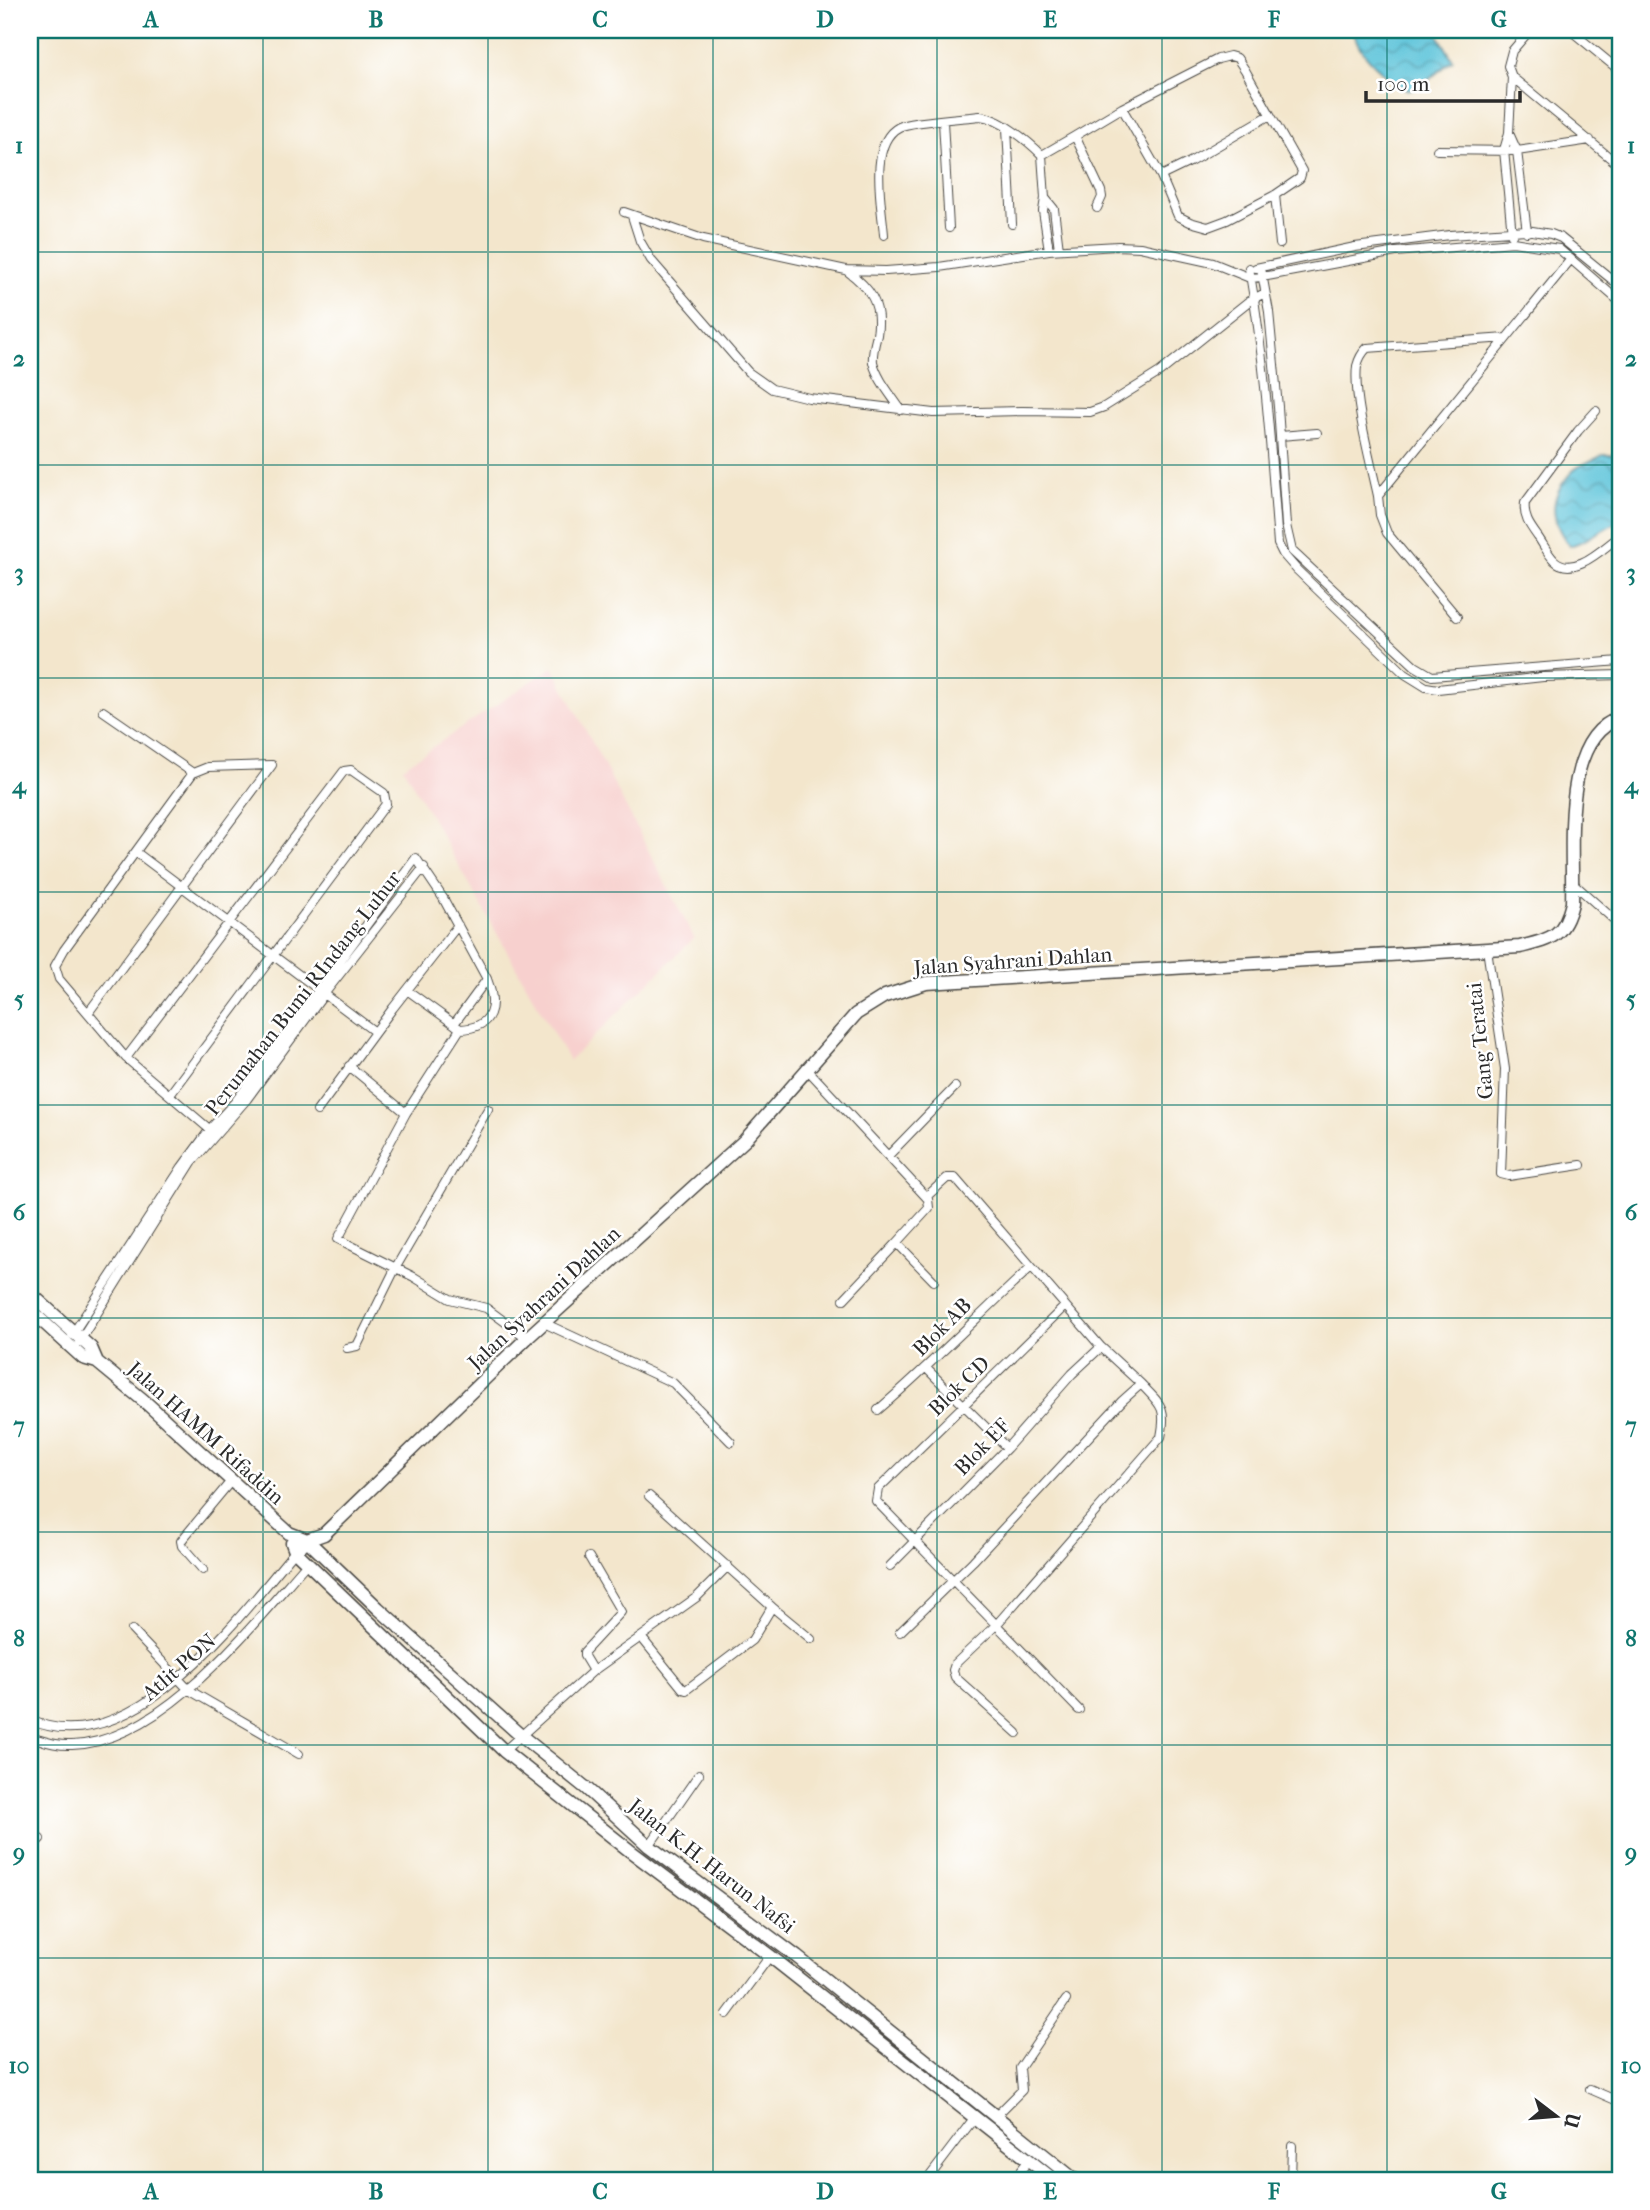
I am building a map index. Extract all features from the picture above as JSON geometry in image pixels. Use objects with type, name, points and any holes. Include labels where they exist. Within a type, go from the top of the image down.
[{"type":"main road","name":"Jalan Syahrani Dahlan","points":[[307,1540],[324,1534],[524,1336],[544,1323],[745,1140],[856,1014],[885,996],[926,983],[1520,947],[1549,940],[1562,929],[1572,902],[1574,799],[1578,771],[1587,747],[1600,730],[1620,719]]},
{"type":"main road","name":"Jalan HAMM Rifaddin","points":[[30,1293],[74,1341],[83,1358],[97,1362],[143,1400],[289,1533],[307,1540]]},
{"type":"main road","name":"Jalan HAMM Rifaddin","points":[[30,1310],[74,1341]]},
{"type":"main road","name":"Jalan HAMM Rifaddin","points":[[289,1533],[295,1551]]},
{"type":"main road","name":"Jalan Syahrani Dahlan","points":[[318,1551],[324,1534]]},
{"type":"main road","name":"Atlit PON","points":[[295,1551],[307,1540]]},
{"type":"main road","name":"Jalan K.H. Harun Nafsi","points":[[307,1540],[378,1608],[649,1846],[763,1931],[1075,2180]]},
{"type":"main road","name":"Jalan K.H. Harun Nafsi","points":[[295,1551],[504,1751],[1054,2180]]},
{"type":"main road","name":"Atlit PON","points":[[308,1562],[318,1551]]},
{"type":"main road","points":[[754,1944],[763,1931]]},
{"type":"street","points":[[1513,242],[1504,150],[1509,133],[1512,77],[1508,66],[1512,51],[1531,30]]},
{"type":"street","points":[[1570,30],[1620,71]]},
{"type":"street","points":[[1042,155],[1122,108],[1217,59],[1230,56],[1237,58],[1302,171],[1300,178],[1275,195],[1208,227],[1178,216],[1161,176],[1122,108]]},
{"type":"street","points":[[1512,77],[1620,166]]},
{"type":"street","points":[[1161,176],[1269,115]]},
{"type":"street","points":[[884,235],[879,165],[884,142],[900,126],[980,116],[990,117],[1042,155],[1045,198],[1043,211],[1049,250]]},
{"type":"street","points":[[943,121],[949,228]]},
{"type":"street","points":[[1007,128],[1012,224]]},
{"type":"street","points":[[1509,133],[1517,151],[1528,243]]},
{"type":"street","points":[[1074,136],[1101,191],[1102,197],[1097,208]]},
{"type":"street","points":[[1437,150],[1517,151],[1590,140]]},
{"type":"street","points":[[1275,195],[1280,244]]},
{"type":"street","points":[[1045,198],[1054,209],[1059,249]]},
{"type":"street","points":[[1265,293],[1254,298],[1160,372],[1104,407],[1090,412],[933,413],[901,410],[809,398],[772,389],[748,372],[651,260],[628,214],[703,239],[846,270],[886,271],[939,267],[1059,249],[1140,247],[1213,262],[1236,270],[1261,273],[1396,252],[1528,243],[1559,249],[1620,302]]},
{"type":"street","points":[[1261,273],[1294,258],[1395,241],[1527,230],[1561,238],[1620,286]]},
{"type":"street","points":[[1378,496],[1571,259]]},
{"type":"street","points":[[846,270],[865,284],[873,298],[879,323],[873,361],[901,410]]},
{"type":"street","points":[[1250,273],[1269,410],[1279,544],[1283,554],[1297,570],[1405,674],[1426,687],[1438,689],[1543,677],[1620,675]]},
{"type":"street","points":[[1261,273],[1280,436],[1286,525],[1292,551],[1424,673],[1443,676],[1620,661]]},
{"type":"street","points":[[1457,617],[1387,533],[1380,515],[1359,394],[1357,367],[1361,354],[1367,348],[1506,338]]},
{"type":"street","points":[[1596,411],[1578,430],[1525,503],[1524,513],[1555,561],[1568,566],[1578,565],[1620,536]]},
{"type":"street","points":[[1280,436],[1317,433]]},
{"type":"street","points":[[103,710],[193,773]]},
{"type":"street","points":[[88,1013],[272,765],[208,767],[193,773],[55,966],[59,979],[126,1058],[212,1131]]},
{"type":"street","points":[[126,1058],[344,771],[351,770],[384,793],[386,804],[170,1094]]},
{"type":"street","points":[[137,853],[375,1032]]},
{"type":"street","points":[[322,991],[416,858],[424,867]]},
{"type":"street","name":"Perumahan Bumi RIndang Luhur","points":[[74,1341],[182,1167],[212,1131],[247,1099],[322,991],[424,867],[487,979]]},
{"type":"street","points":[[1573,883],[1620,925]]},
{"type":"street","points":[[317,1111],[458,925]]},
{"type":"street","name":"Gang Teratai","points":[[1487,949],[1506,1069],[1501,1174],[1509,1176],[1581,1165]]},
{"type":"street","points":[[407,990],[457,1026],[478,1024],[492,1010],[494,999],[487,979]]},
{"type":"street","points":[[487,979],[406,1113],[338,1238],[339,1241],[396,1267],[450,1299],[486,1308],[524,1336]]},
{"type":"street","points":[[349,1066],[406,1113]]},
{"type":"street","points":[[806,1068],[930,1203],[929,1208],[844,1299]]},
{"type":"street","points":[[888,1156],[955,1087]]},
{"type":"street","points":[[347,1348],[356,1347],[396,1267],[488,1109]]},
{"type":"street","points":[[926,1197],[947,1178],[955,1178],[1064,1307],[1101,1347],[1157,1400],[1164,1412],[1161,1437],[997,1624],[955,1664],[955,1677],[1017,1733]]},
{"type":"street","points":[[897,1243],[934,1281]]},
{"type":"street","name":"Blok AB","points":[[878,1410],[926,1369],[1030,1268]]},
{"type":"street","name":"Blok CD","points":[[914,1541],[877,1505],[878,1489],[1064,1307]]},
{"type":"street","points":[[544,1323],[673,1383],[730,1442]]},
{"type":"street","name":"Blok EF","points":[[890,1566],[1007,1448],[1072,1374],[1101,1347]]},
{"type":"street","points":[[926,1369],[1007,1448]]},
{"type":"street","points":[[900,1632],[1141,1384]]},
{"type":"street","points":[[204,1570],[181,1541],[231,1482]]},
{"type":"street","points":[[649,1496],[811,1639]]},
{"type":"street","points":[[914,1541],[1079,1710]]},
{"type":"street","name":"Atlit PON","points":[[30,1720],[63,1729],[85,1728],[134,1709],[162,1692],[194,1665],[295,1551]]},
{"type":"street","points":[[589,1557],[621,1612],[584,1652],[593,1671]]},
{"type":"street","name":"Atlit PON","points":[[30,1737],[55,1744],[86,1744],[112,1736],[148,1719],[189,1690],[232,1647],[308,1562]]},
{"type":"street","points":[[504,1751],[593,1671],[696,1597],[728,1566]]},
{"type":"street","points":[[641,1637],[686,1690],[752,1640],[772,1607]]},
{"type":"street","points":[[132,1630],[189,1690],[299,1754]]},
{"type":"street","points":[[649,1846],[699,1774]]},
{"type":"street","points":[[30,1847],[40,1839]]},
{"type":"street","points":[[727,2014],[770,1956]]},
{"type":"street","points":[[996,2116],[1022,2090],[1020,2068],[1066,2000]]},
{"type":"street","points":[[1590,2089],[1620,2102]]},
{"type":"street","points":[[927,2180],[975,2118]]},
{"type":"street","points":[[1291,2180],[1292,2146]]},
{"type":"street","points":[[992,2180],[1017,2175],[1029,2160]]},
{"type":"shaded area","points":[[553,667],[694,938],[569,1061],[403,767]]},
{"type":"water","points":[[1354,30],[1431,30],[1437,33],[1453,60],[1421,85],[1408,90],[1383,73],[1367,57],[1360,48]]},
{"type":"water","points":[[1603,455],[1620,455],[1620,520],[1570,546],[1555,517],[1554,508],[1559,490],[1573,471]]}]
